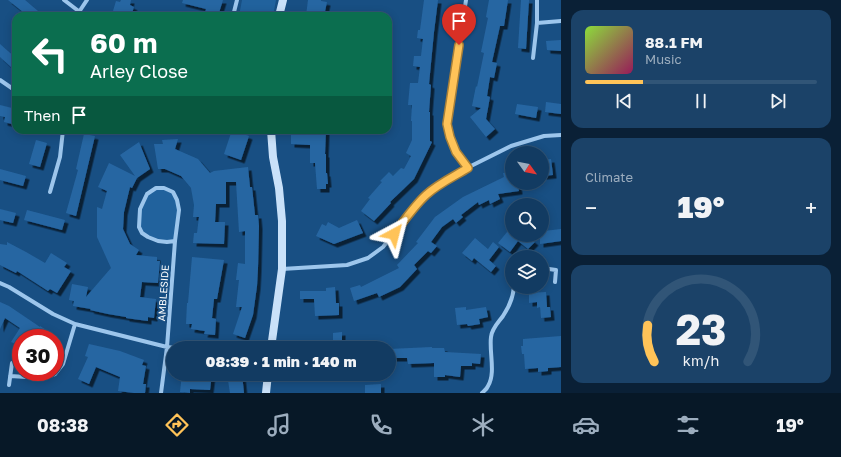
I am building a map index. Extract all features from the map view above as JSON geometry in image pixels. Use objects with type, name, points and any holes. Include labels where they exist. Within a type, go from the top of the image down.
[{"type":"street","points":[[64,0],[79,12],[87,0]]},
{"type":"street","points":[[234,12],[238,0]]},
{"type":"street","points":[[280,12],[282,0]]},
{"type":"street","points":[[466,0],[447,124],[456,152],[468,168]]},
{"type":"street","points":[[534,58],[537,0]]},
{"type":"street","points":[[537,23],[561,21]]},
{"type":"street","points":[[0,80],[12,88]]},
{"type":"street","points":[[50,192],[60,157],[63,134]]},
{"type":"street","points":[[271,134],[282,221],[282,269],[272,341]]},
{"type":"street","points":[[282,269],[347,265],[368,258],[383,247],[416,206],[426,195],[438,186],[468,168],[511,146],[544,136],[561,135]]},
{"type":"street","name":"AMBLESIDE","points":[[167,341],[175,241],[179,210],[177,200],[172,192],[164,188],[156,188],[147,194],[140,210],[139,227],[142,233],[158,241],[175,241]]},
{"type":"street","points":[[549,269],[556,270],[555,282]]},
{"type":"street","points":[[0,283],[10,287],[53,314],[75,324],[166,347]]},
{"type":"street","points":[[482,393],[488,387],[491,378],[491,337],[494,326],[504,315],[510,304],[513,294]]},
{"type":"street","points":[[10,376],[44,378],[56,374],[63,364],[75,324]]},
{"type":"street","name":"AMBLESIDE","points":[[161,393],[166,355]]},
{"type":"street","points":[[9,385],[12,363]]},
{"type":"street","points":[[266,393],[267,381]]},
{"type":"shaded area","points":[[242,0],[276,0],[274,12],[240,12]]},
{"type":"shaded area","points":[[156,188],[173,192],[179,210],[175,241],[167,242],[148,237],[139,227],[140,209],[147,194]]},
{"type":"building","points":[[8,0],[25,0],[39,12],[23,12]]},
{"type":"building","points":[[121,0],[131,0],[130,5],[134,7],[132,12],[113,11],[116,1],[120,2]]},
{"type":"building","points":[[183,0],[223,0],[219,12],[205,12],[206,9],[182,3]]},
{"type":"building","points":[[308,0],[321,0],[327,2],[325,12],[306,12]]},
{"type":"building","points":[[424,0],[438,0],[429,84],[431,85],[429,112],[430,141],[432,142],[414,179],[390,202],[391,203],[374,221],[361,211],[370,199],[368,198],[382,182],[380,181],[389,172],[393,176],[401,168],[404,169],[411,156],[406,153],[412,140],[412,105],[408,105],[410,83],[418,83],[420,67],[413,66],[414,56],[421,56],[423,39],[417,38],[418,30],[420,30]]},
{"type":"building","points":[[489,0],[508,0],[504,26],[500,26],[492,62],[497,63],[494,78],[490,77],[487,96],[490,97],[486,119],[495,129],[486,137],[470,117],[481,108],[472,106],[484,53],[481,52],[488,18],[486,17]]},
{"type":"building","points":[[521,0],[529,0],[526,49],[518,48]]},
{"type":"building","points":[[561,40],[561,51],[547,50],[546,41]]},
{"type":"building","points":[[0,44],[12,54],[12,66],[11,67],[0,57]]},
{"type":"building","points":[[546,102],[561,104],[561,114],[545,112]]},
{"type":"building","points":[[517,104],[538,107],[536,118],[515,114]]},
{"type":"building","points":[[0,105],[12,108],[12,124],[4,122],[5,117],[0,116]]},
{"type":"building","points":[[84,134],[95,136],[76,216],[66,213],[78,170],[76,169]]},
{"type":"building","points":[[231,134],[243,134],[249,136],[241,160],[224,154]]},
{"type":"building","points":[[291,134],[326,134],[325,154],[328,184],[326,184],[326,189],[317,189],[315,163],[310,163],[310,145],[291,144]]},
{"type":"building","points":[[178,139],[175,149],[198,159],[210,173],[214,171],[248,167],[255,215],[258,215],[259,226],[257,286],[253,315],[245,338],[233,334],[242,307],[236,307],[239,280],[236,280],[238,263],[245,264],[245,231],[239,232],[236,182],[226,182],[226,204],[216,204],[215,222],[225,222],[224,244],[193,243],[194,233],[197,233],[199,217],[193,217],[194,205],[191,188],[181,176],[165,169],[158,169],[154,144],[163,144],[162,140]]},
{"type":"building","points":[[36,140],[47,143],[40,167],[29,164]]},
{"type":"building","points":[[139,142],[150,169],[137,178],[132,188],[130,187],[124,212],[123,229],[130,244],[139,250],[136,255],[157,257],[157,261],[160,261],[158,283],[142,282],[140,297],[156,299],[154,318],[148,317],[148,321],[126,318],[73,306],[74,301],[69,300],[72,284],[88,287],[86,297],[111,268],[97,237],[97,207],[102,209],[107,191],[98,187],[109,163],[135,176],[120,155]]},
{"type":"building","points":[[549,159],[551,159],[553,175],[549,175]]},
{"type":"building","points":[[0,169],[26,176],[23,186],[0,180]]},
{"type":"building","points":[[503,173],[505,173],[505,190],[519,191],[498,194],[500,199],[490,204],[489,200],[479,205],[478,202],[461,215],[463,217],[456,223],[453,219],[442,227],[431,242],[437,246],[431,253],[428,251],[414,265],[417,269],[400,287],[379,297],[377,293],[354,301],[350,288],[360,285],[361,287],[399,268],[397,265],[418,243],[416,242],[435,217],[463,197],[504,177]]},
{"type":"building","points":[[0,209],[16,213],[13,223],[0,220]]},
{"type":"building","points":[[27,210],[65,220],[62,230],[24,220]]},
{"type":"building","points":[[357,220],[363,233],[334,244],[316,236],[322,224],[326,226],[328,222],[339,228]]},
{"type":"building","points":[[561,229],[561,241],[540,244],[540,242],[549,242],[549,230]]},
{"type":"building","points":[[505,234],[505,242],[517,242],[511,250],[507,250],[498,243]]},
{"type":"building","points":[[475,238],[488,249],[493,242],[499,247],[489,260],[496,266],[491,272],[474,258],[472,261],[462,253]]},
{"type":"building","points":[[7,242],[45,263],[51,253],[67,263],[64,267],[71,271],[57,293],[50,289],[48,291],[17,271],[16,273],[0,265],[0,244],[7,245]]},
{"type":"building","points":[[519,242],[535,242],[528,249]]},
{"type":"building","points":[[192,257],[224,260],[217,299],[214,299],[212,318],[216,319],[215,335],[204,334],[205,331],[191,329],[192,324],[186,324]]},
{"type":"building","points":[[335,287],[336,303],[339,303],[339,315],[315,316],[314,299],[300,299],[300,291],[326,291],[326,288]]},
{"type":"building","points":[[529,294],[546,294],[547,307],[550,307],[551,317],[541,318],[540,307],[537,308],[537,302],[529,303]]},
{"type":"building","points":[[0,302],[9,306],[45,329],[19,329],[5,318],[0,329]]},
{"type":"building","points":[[466,307],[466,310],[486,307],[488,317],[479,319],[480,324],[468,326],[467,324],[457,325],[455,308]]},
{"type":"building","points":[[342,332],[342,340],[333,341],[333,333]]},
{"type":"building","points":[[561,336],[561,367],[548,368],[548,371],[538,372],[538,368],[525,369],[524,354],[522,354],[521,346],[523,346],[523,339]]},
{"type":"building","points":[[89,344],[120,351],[144,360],[142,365],[146,366],[143,384],[146,384],[145,393],[118,391],[120,377],[96,367],[89,384],[78,379],[88,357],[85,356]]},
{"type":"building","points":[[432,347],[444,348],[445,352],[481,354],[480,364],[472,363],[472,366],[461,366],[460,377],[445,375],[445,377],[434,377],[434,363],[408,364],[407,358],[396,358],[396,349]]},
{"type":"building","points":[[181,381],[211,381],[210,390],[190,389],[190,393],[180,392]]},
{"type":"building","points":[[228,381],[243,381],[244,393],[230,393]]},
{"type":"building","points":[[381,384],[381,393],[365,393],[365,385]]},
{"type":"route","points":[[394,234],[426,195],[468,168],[456,152],[447,124],[459,45]]}]
